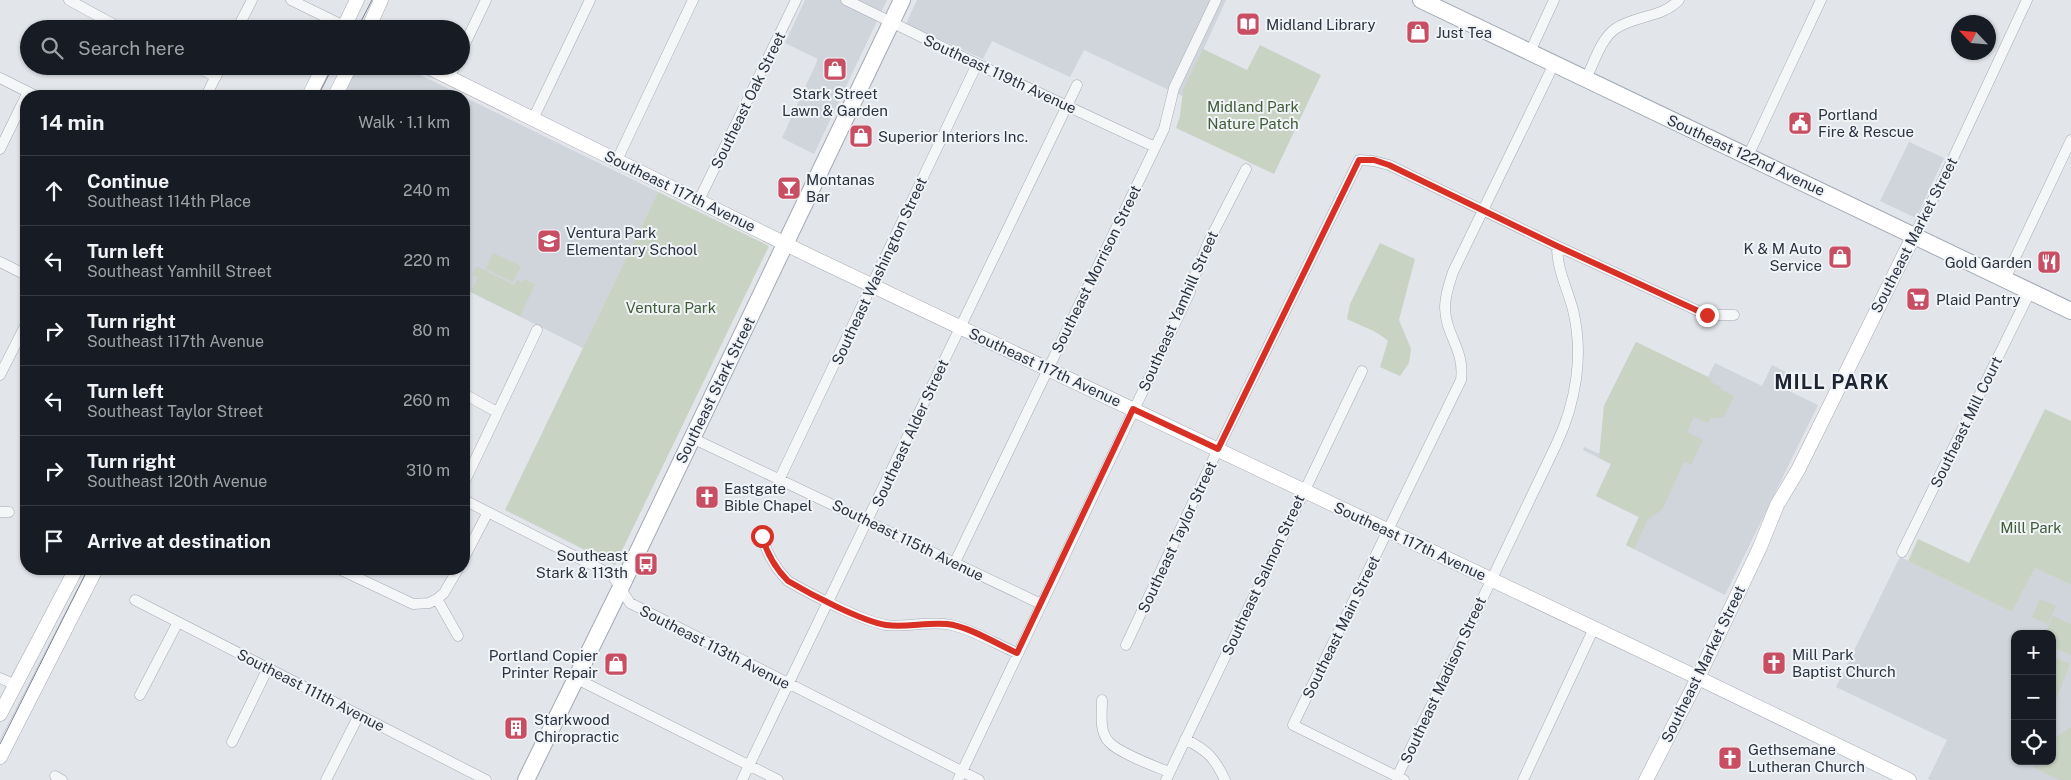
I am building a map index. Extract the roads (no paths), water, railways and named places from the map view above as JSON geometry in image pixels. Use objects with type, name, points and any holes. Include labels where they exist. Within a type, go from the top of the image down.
[{"type":"main road","name":"Southeast Stark Street","points":[[526,780],[577,679],[902,0]]},
{"type":"main road","name":"Southeast 122nd Avenue","points":[[1421,0],[2071,311]]},
{"type":"street","points":[[70,0],[106,20]]},
{"type":"street","points":[[242,20],[252,0]]},
{"type":"street","points":[[291,0],[330,20]]},
{"type":"street","points":[[348,20],[357,0]]},
{"type":"street","points":[[372,20],[381,0]]},
{"type":"street","points":[[470,33],[486,0]]},
{"type":"street","points":[[533,119],[590,0]]},
{"type":"street","points":[[616,160],[693,0]]},
{"type":"street","name":"Southeast Oak Street","points":[[699,200],[796,0]]},
{"type":"street","name":"Southeast 119th Avenue","points":[[846,0],[977,64],[1155,147]]},
{"type":"street","name":"Southeast Morrison Street","points":[[955,562],[1155,147],[1167,120],[1177,80],[1216,0]]},
{"type":"street","points":[[1530,52],[1554,0]]},
{"type":"street","points":[[1586,79],[1602,46],[1615,29],[1624,24],[1668,9],[1679,0]]},
{"type":"street","points":[[1748,156],[1821,0]]},
{"type":"street","name":"Southeast Market Street","points":[[1646,780],[1698,678],[1760,548],[1778,524],[1786,509],[1798,470],[1941,184],[2027,0]]},
{"type":"street","name":"Southeast Washington Street","points":[[780,478],[977,64]]},
{"type":"street","name":"Southeast Main Street","points":[[1400,778],[1293,725],[1461,380],[1462,360],[1447,322],[1445,308],[1447,290],[1453,272],[1554,64]]},
{"type":"street","points":[[209,90],[216,77],[212,75]]},
{"type":"street","points":[[312,90],[320,75]]},
{"type":"street","points":[[338,90],[346,75]]},
{"type":"street","name":"Southeast 117th Avenue","points":[[457,75],[533,119],[785,244],[1594,628],[1908,780]]},
{"type":"street","points":[[0,78],[24,90]]},
{"type":"street","name":"Southeast Alder Street","points":[[742,780],[1077,85]]},
{"type":"street","points":[[0,149],[20,115]]},
{"type":"street","points":[[2006,279],[2071,140]]},
{"type":"street","name":"Southeast Taylor Street","points":[[1126,645],[1218,449],[1359,160],[1374,160],[1389,165],[1483,210]]},
{"type":"street","name":"Southeast Yamhill Street","points":[[960,776],[1190,292],[1191,284],[1209,241],[1246,169]]},
{"type":"street","points":[[1483,210],[1707,315],[1734,315]]},
{"type":"street","name":"Southeast Madison Street","points":[[1400,778],[1491,579],[1560,438],[1574,396],[1578,369],[1576,327],[1569,296],[1557,263],[1557,246]]},
{"type":"street","points":[[0,262],[20,272]]},
{"type":"street","name":"Southeast Mill Court","points":[[1902,552],[2030,292]]},
{"type":"street","points":[[470,470],[537,330]]},
{"type":"street","points":[[0,375],[20,336]]},
{"type":"street","name":"Southeast Salmon Street","points":[[1168,776],[1303,490],[1362,371]]},
{"type":"street","points":[[470,397],[497,412]]},
{"type":"street","name":"Southeast 115th Avenue","points":[[692,438],[780,478],[1041,604]]},
{"type":"street","name":"Southeast 113th Avenue","points":[[470,503],[612,575],[630,603],[789,684],[960,776],[979,780]]},
{"type":"street","points":[[470,546],[488,512]]},
{"type":"street","points":[[762,536],[767,552],[778,571],[793,584],[828,601],[885,625],[949,624],[1017,653]]},
{"type":"street","points":[[0,714],[73,575]]},
{"type":"street","points":[[0,757],[93,575]]},
{"type":"street","points":[[352,575],[413,604],[429,603],[437,599],[447,589],[455,575]]},
{"type":"street","points":[[437,599],[458,636]]},
{"type":"street","name":"Southeast 111th Avenue","points":[[135,600],[486,780]]},
{"type":"street","points":[[140,696],[178,622]]},
{"type":"street","points":[[1523,780],[1594,628]]},
{"type":"street","points":[[232,742],[268,668]]},
{"type":"street","points":[[0,678],[16,686]]},
{"type":"street","points":[[577,679],[778,780]]},
{"type":"street","points":[[1102,700],[1103,730],[1108,741],[1168,776]]},
{"type":"street","points":[[326,780],[359,715]]},
{"type":"street","points":[[1186,739],[1211,754],[1225,780]]},
{"type":"tram line","points":[[362,20],[372,0]]},
{"type":"tram line","points":[[321,90],[328,75]]},
{"type":"tram line","points":[[0,744],[85,575]]},
{"type":"place","name":"Midland Library","points":[[1248,24]]},
{"type":"place","name":"Just Tea","points":[[1418,32]]},
{"type":"place","name":"Stark Street Lawn & Garden","points":[[835,69]]},
{"type":"place","name":"Portland Fire & Rescue","points":[[1800,123]]},
{"type":"place","name":"Superior Interiors Inc.","points":[[861,136]]},
{"type":"place","name":"Montanas Bar","points":[[789,188]]},
{"type":"place","name":"Ventura Park Elementary School","points":[[549,241]]},
{"type":"place","name":"K & M Auto Service","points":[[1840,257]]},
{"type":"place","name":"Gold Garden","points":[[2049,262]]},
{"type":"place","name":"Plaid Pantry","points":[[1918,299]]},
{"type":"place","name":"Eastgate Bible Chapel","points":[[707,497]]},
{"type":"place","name":"Southeast Stark & 113th","points":[[646,564]]},
{"type":"place","name":"Mill Park Baptist Church","points":[[1774,663]]},
{"type":"place","name":"Portland Copier Printer Repair","points":[[616,664]]},
{"type":"place","name":"Starkwood Chiropractic","points":[[516,728]]},
{"type":"place","name":"Gethsemane Lutheran Church","points":[[1730,758]]},
{"type":"district","name":"MILL PARK","points":[[1832,382]]},
{"type":"park label","name":"Midland Park Nature Patch","points":[[1253,114]]},
{"type":"park label","name":"Ventura Park","points":[[671,307]]},
{"type":"park label","name":"Mill Park","points":[[2031,527]]}]
